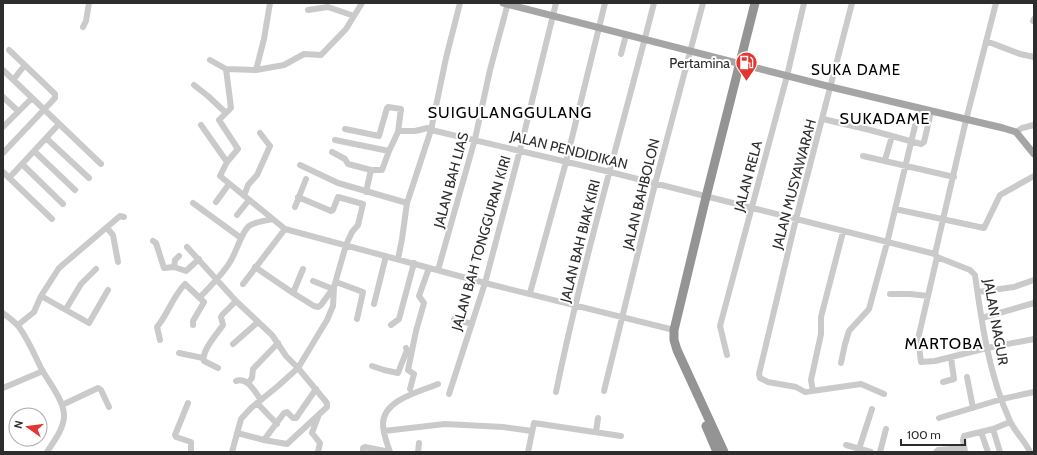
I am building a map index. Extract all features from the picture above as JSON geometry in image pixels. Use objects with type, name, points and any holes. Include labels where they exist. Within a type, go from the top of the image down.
[{"type":"highway","points":[[738,63],[750,3]]},
{"type":"highway","points":[[717,452],[668,340],[703,196],[755,3]]},
{"type":"highway","points":[[671,330],[677,350],[724,452]]},
{"type":"main road","points":[[506,4],[690,52],[1016,132],[1034,154]]},
{"type":"street","points":[[83,27],[86,21],[89,3]]},
{"type":"street","points":[[256,70],[270,3]]},
{"type":"street","points":[[210,60],[226,69],[256,70],[284,65],[304,54],[321,55],[338,39],[354,16],[360,3]]},
{"type":"street","points":[[398,259],[407,203],[432,128],[446,58],[460,3]]},
{"type":"street","name":"JALAN BAH TONGGURAN KIRI","points":[[449,394],[485,283],[520,150],[556,3]]},
{"type":"street","points":[[530,293],[566,162],[606,3]]},
{"type":"street","name":"JALAN BAH BIAK KIRI","points":[[556,392],[576,305],[654,3]]},
{"type":"street","name":"JALAN BAHBOLON","points":[[604,390],[655,184],[704,3]]},
{"type":"street","name":"JALAN RELA","points":[[727,355],[720,326],[787,76],[804,3]]},
{"type":"street","name":"JALAN MUSYAWARAH","points":[[813,391],[805,392],[796,387],[768,382],[759,377],[759,371],[796,219],[852,3]]},
{"type":"street","points":[[996,3],[966,120],[954,177],[943,219],[918,339],[920,362],[951,358],[987,348],[1034,339]]},
{"type":"street","name":"JALAN BAH LIAS","points":[[438,270],[475,140],[506,4]]},
{"type":"street","points":[[308,10],[328,7],[354,16]]},
{"type":"street","points":[[621,54],[626,35]]},
{"type":"street","points":[[986,41],[1020,54],[1034,57]]},
{"type":"street","points":[[3,153],[55,98],[55,94],[10,50]]},
{"type":"street","points":[[13,80],[25,65]]},
{"type":"street","points":[[226,69],[231,108],[220,118],[219,121],[238,149],[227,162],[220,175],[285,229],[485,283],[530,293],[671,330]]},
{"type":"street","points":[[3,70],[101,164]]},
{"type":"street","points":[[194,85],[207,94],[226,113]]},
{"type":"street","points":[[3,97],[18,111]]},
{"type":"street","points":[[4,124],[32,98]]},
{"type":"street","points":[[332,152],[345,159],[349,165],[371,170],[382,170],[399,131],[401,109],[387,108],[379,136],[345,129]]},
{"type":"street","points":[[841,364],[845,344],[850,331],[868,309],[887,243],[919,109]]},
{"type":"street","points":[[823,119],[919,144],[923,143],[930,112]]},
{"type":"street","points":[[9,178],[59,124]]},
{"type":"street","points":[[201,125],[227,162]]},
{"type":"street","points":[[1016,132],[1022,128],[1034,125]]},
{"type":"street","points":[[399,131],[415,131],[432,128]]},
{"type":"street","name":"JALAN PENDIDIKAN","points":[[432,128],[475,140],[796,219],[936,256]]},
{"type":"street","points":[[237,215],[246,198],[248,186],[257,175],[270,146],[260,134]]},
{"type":"street","points":[[885,160],[892,136]]},
{"type":"street","points":[[46,138],[88,178]]},
{"type":"street","points":[[335,140],[389,151]]},
{"type":"street","points":[[34,152],[75,190]]},
{"type":"street","points":[[864,156],[954,177]]},
{"type":"street","points":[[22,164],[64,204]]},
{"type":"street","points":[[300,165],[336,182],[407,203]]},
{"type":"street","points":[[366,192],[371,170]]},
{"type":"street","points":[[3,172],[52,219]]},
{"type":"street","points":[[895,209],[984,228],[1000,195],[1034,176]]},
{"type":"street","points":[[294,207],[306,179]]},
{"type":"street","points":[[216,202],[229,184]]},
{"type":"street","points":[[232,452],[241,419],[298,368],[330,313],[334,302],[334,286],[346,245],[352,232],[358,225],[363,204],[338,197],[333,210],[331,211],[298,197]]},
{"type":"street","points":[[193,203],[242,238]]},
{"type":"street","points":[[18,325],[34,312],[41,296],[59,268],[120,216],[124,217]]},
{"type":"street","points":[[200,297],[218,280],[230,263],[244,231],[250,225],[272,219]]},
{"type":"street","points":[[107,228],[113,235],[118,262]]},
{"type":"street","points":[[243,284],[285,229]]},
{"type":"street","points":[[843,232],[821,318],[821,332],[811,380],[813,391],[860,384],[884,394]]},
{"type":"street","points":[[153,241],[156,243],[163,268],[174,267],[186,271],[199,259]]},
{"type":"street","points":[[187,247],[236,301],[272,335],[286,356],[327,403],[327,407],[287,444],[237,433]]},
{"type":"street","points":[[174,267],[175,260],[179,256]]},
{"type":"street","points":[[374,304],[386,256]]},
{"type":"street","name":"JALAN NAGUR","points":[[936,256],[973,271],[975,275],[987,348],[994,379],[1010,422],[1030,452]]},
{"type":"street","points":[[391,325],[399,319],[414,263]]},
{"type":"street","points":[[255,267],[292,293],[314,306],[321,305],[334,286]]},
{"type":"street","points":[[409,371],[416,331],[424,303],[418,296],[429,268]]},
{"type":"street","points":[[66,309],[80,285],[96,269]]},
{"type":"street","points":[[292,293],[303,269]]},
{"type":"street","points":[[978,292],[1014,287],[1034,280]]},
{"type":"street","points":[[313,281],[363,292],[357,319]]},
{"type":"street","points":[[160,340],[157,328],[179,290],[185,284],[200,297],[204,303],[193,325]]},
{"type":"street","points":[[41,296],[89,323],[108,290]]},
{"type":"street","points":[[890,294],[928,296]]},
{"type":"street","points":[[203,358],[206,348],[223,325],[222,315],[236,301]]},
{"type":"street","points":[[982,318],[1034,303]]},
{"type":"street","points":[[161,312],[162,320]]},
{"type":"street","points":[[3,313],[18,325],[62,405],[64,414],[62,425],[47,452]]},
{"type":"street","points":[[454,319],[472,324]]},
{"type":"street","points":[[232,344],[258,322]]},
{"type":"street","points":[[248,383],[252,378],[253,369],[278,344]]},
{"type":"street","points":[[399,371],[407,350],[406,348]]},
{"type":"street","points":[[180,353],[203,358],[204,361],[218,368]]},
{"type":"street","points":[[943,382],[954,380],[951,358]]},
{"type":"street","points":[[372,366],[397,373],[399,371],[409,371],[414,374],[410,389]]},
{"type":"street","points":[[3,388],[43,371]]},
{"type":"street","points":[[967,377],[973,408]]},
{"type":"street","points":[[236,381],[242,380],[248,383],[259,402],[276,424]]},
{"type":"street","points":[[363,452],[363,448],[365,447],[390,452],[384,431],[384,417],[388,408],[397,402],[438,384]]},
{"type":"street","points":[[62,405],[98,388],[101,390],[109,407]]},
{"type":"street","points":[[264,440],[284,412],[287,412],[293,418],[296,418],[316,389]]},
{"type":"street","points":[[939,418],[1002,399],[1034,392]]},
{"type":"street","points":[[188,403],[175,435],[176,437],[191,442],[192,452]]},
{"type":"street","points":[[859,450],[872,409]]},
{"type":"street","points":[[318,452],[320,443],[312,433],[319,414]]},
{"type":"street","points":[[596,432],[598,418]]},
{"type":"street","points":[[936,452],[938,450],[965,450],[964,437],[993,430],[1010,422]]},
{"type":"street","points":[[528,452],[534,423],[621,436]]},
{"type":"street","points":[[384,431],[445,424],[503,427],[532,431]]},
{"type":"street","points":[[880,452],[886,429]]},
{"type":"street","points":[[993,430],[1000,452]]},
{"type":"street","points":[[981,432],[988,452]]},
{"type":"street","points":[[418,452],[419,443]]},
{"type":"street","points":[[846,445],[859,450],[871,452]]},
{"type":"place","name":"Pertamina","points":[[746,82]]},
{"type":"district","name":"SUKA DAME","points":[[856,70]]},
{"type":"district","name":"SUIGULANGGULANG","points":[[510,112]]},
{"type":"district","name":"SUKADAME","points":[[885,118]]},
{"type":"district","name":"MARTOBA","points":[[944,343]]}]
